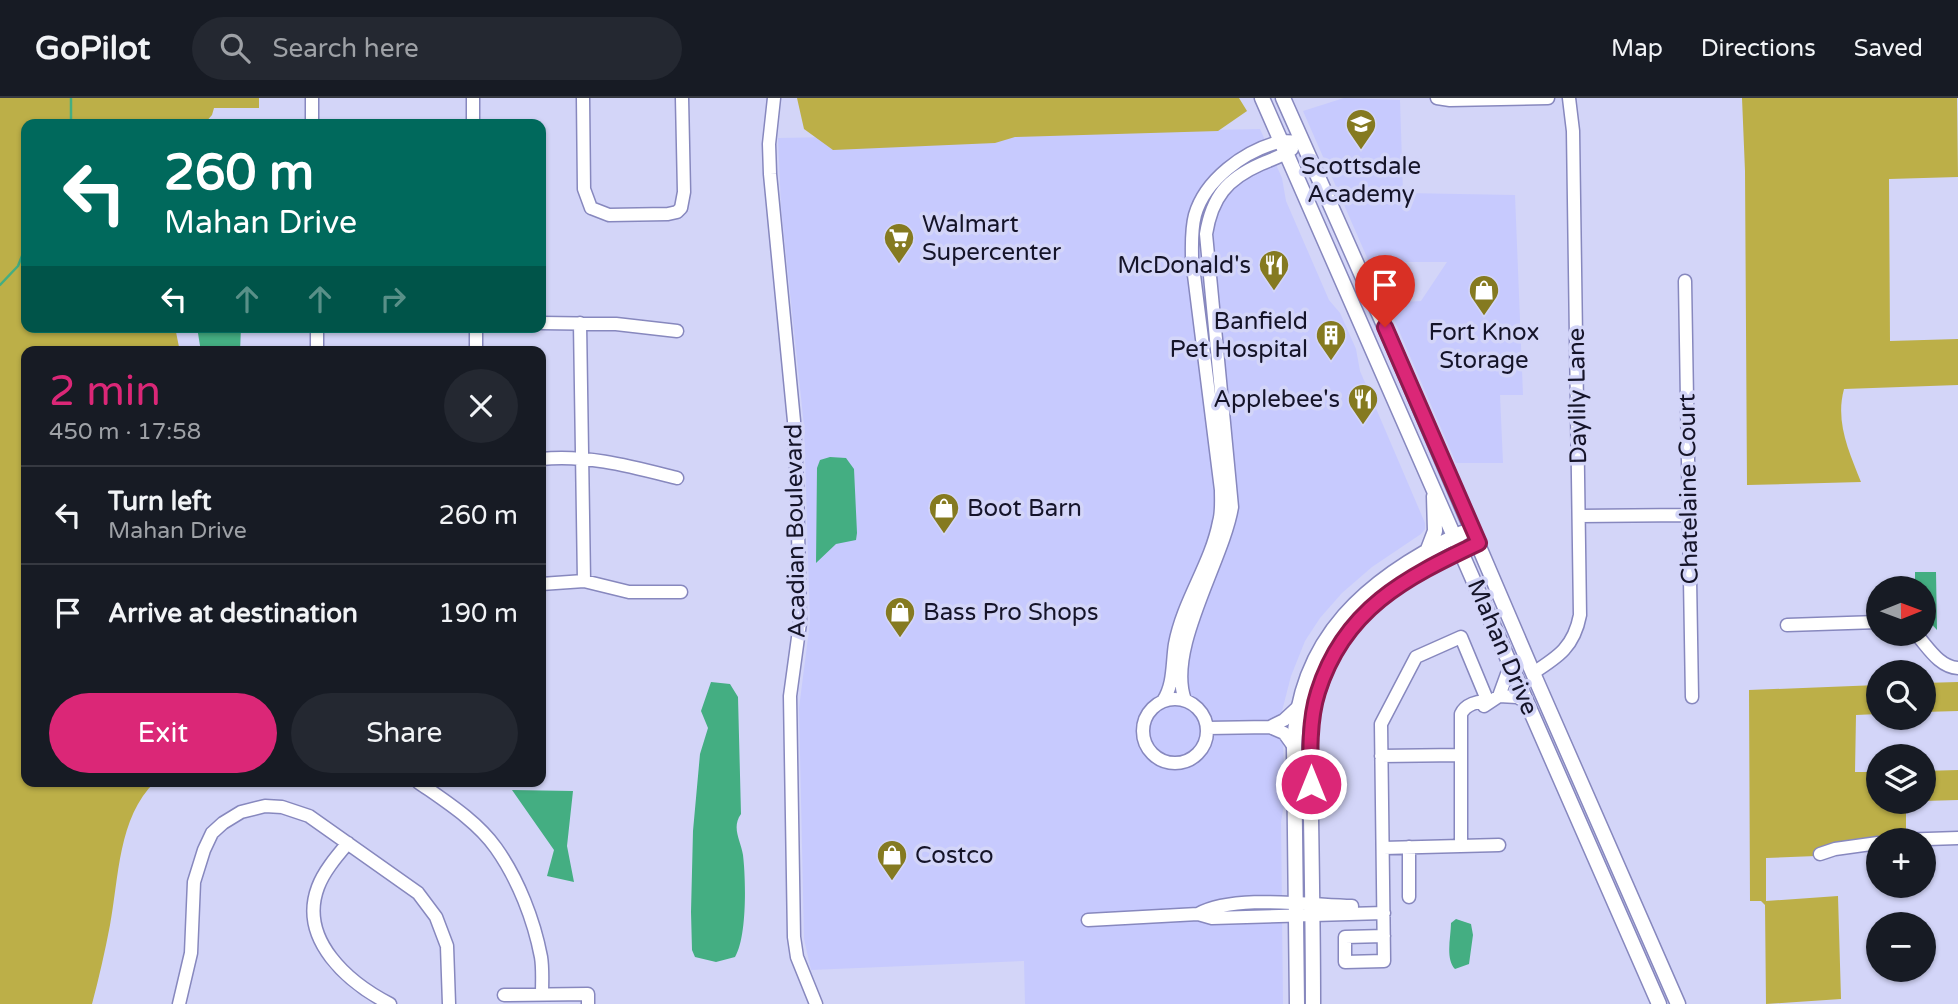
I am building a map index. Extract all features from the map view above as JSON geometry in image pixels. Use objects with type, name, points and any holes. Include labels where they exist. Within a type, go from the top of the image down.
[{"type":"main road","name":"Mahan Drive","points":[[1262,98],[1659,1004]]},
{"type":"main road","name":"Mahan Drive","points":[[1283,98],[1678,1004]]},
{"type":"main road","points":[[1354,308],[1371,316],[1379,314]]},
{"type":"main road","points":[[1427,552],[1434,531],[1433,487]]},
{"type":"main road","points":[[1297,1004],[1294,747],[1299,696],[1317,652],[1335,624],[1357,599],[1383,578],[1472,528]]},
{"type":"main road","points":[[1313,1004],[1310,757],[1318,692],[1351,627],[1364,612],[1409,578],[1479,543]]},
{"type":"main road","points":[[1558,772],[1573,786],[1583,787]]},
{"type":"street","points":[[312,98],[312,119]]},
{"type":"street","points":[[472,98],[473,119]]},
{"type":"street","points":[[583,98],[584,189],[588,211],[609,215],[668,214],[684,210],[682,98]]},
{"type":"street","name":"Acadian Boulevard","points":[[774,98],[769,144],[770,174],[794,421],[800,622],[790,696],[794,937],[797,957],[816,1004]]},
{"type":"street","points":[[1437,98],[1548,98]]},
{"type":"street","name":"Daylily Lane","points":[[1533,673],[1561,654],[1577,631],[1581,596],[1573,131],[1569,98]]},
{"type":"street","points":[[1163,701],[1185,700],[1195,706],[1203,714],[1207,728],[1203,748],[1176,770],[1155,756],[1144,737],[1144,726],[1147,716],[1169,693],[1180,624],[1223,543],[1225,517],[1208,339],[1192,259],[1195,214],[1219,175],[1243,158],[1301,142]]},
{"type":"street","name":"Chatelaine Court","points":[[1685,281],[1692,697]]},
{"type":"street","points":[[546,323],[677,331]]},
{"type":"street","points":[[580,323],[584,581]]},
{"type":"street","points":[[546,458],[620,464],[677,478]]},
{"type":"street","points":[[1579,516],[1688,515]]},
{"type":"street","points":[[546,584],[584,581],[629,592],[681,592]]},
{"type":"street","points":[[1787,625],[1866,622]]},
{"type":"street","points":[[1180,624],[1181,689],[1185,700]]},
{"type":"street","points":[[1384,936],[1381,724],[1416,657],[1461,637],[1494,699]]},
{"type":"street","points":[[1927,646],[1947,667],[1958,668]]},
{"type":"street","points":[[1494,699],[1511,663]]},
{"type":"street","points":[[1461,846],[1462,710],[1467,706],[1494,699],[1517,697],[1526,702]]},
{"type":"street","points":[[1263,731],[1284,720],[1298,707]]},
{"type":"street","points":[[1207,728],[1283,733],[1294,747]]},
{"type":"street","points":[[1381,756],[1460,755]]},
{"type":"street","points":[[424,787],[472,824],[495,847],[512,874],[535,934],[541,959],[542,995]]},
{"type":"street","points":[[179,1004],[191,953],[192,902],[197,867],[212,833],[223,822],[253,809],[282,807],[309,816],[418,893],[436,917],[447,946],[449,1004]]},
{"type":"street","points":[[1936,839],[1958,838]]},
{"type":"street","points":[[348,842],[318,887],[314,920],[319,938],[339,968],[390,1004]]},
{"type":"street","points":[[1383,848],[1499,845]]},
{"type":"street","points":[[1820,854],[1866,845]]},
{"type":"street","points":[[1409,847],[1409,897]]},
{"type":"street","points":[[1088,920],[1198,914],[1209,907],[1238,903],[1295,910],[1383,910]]},
{"type":"street","points":[[1345,910],[1366,914],[1383,910]]},
{"type":"street","points":[[503,995],[588,994],[588,1004]]},
{"type":"shaded area","points":[[0,98],[259,98],[259,108],[214,108],[208,119],[21,119],[21,333],[176,333],[179,346],[21,346],[21,787],[151,787],[134,812],[127,830],[92,1004],[0,1004]]},
{"type":"shaded area","points":[[797,98],[1239,98],[1247,111],[1218,131],[1015,137],[995,143],[833,150],[804,129]]},
{"type":"shaded area","points":[[1344,98],[1400,100],[1403,193],[1515,195],[1523,395],[1500,395],[1503,463],[1456,463],[1387,303],[1421,301],[1447,262],[1369,262],[1303,111]]},
{"type":"shaded area","points":[[1742,98],[1957,98],[1958,177],[1889,179],[1890,341],[1958,339],[1958,385],[1844,389],[1842,425],[1861,482],[1747,485]]},
{"type":"shaded area","points":[[1260,129],[1282,178],[1286,201],[1329,300],[1340,313],[1356,349],[1360,371],[1425,523],[1421,534],[1372,567],[1342,593],[1320,618],[1305,641],[1291,676],[1282,711],[1285,799],[1281,822],[1283,1004],[1025,1004],[1024,961],[811,970],[804,939],[799,708],[810,622],[804,426],[781,207],[778,138]]},
{"type":"shaded area","points":[[198,333],[241,333],[240,346],[200,346]]},
{"type":"shaded area","points":[[830,457],[846,458],[854,469],[857,533],[856,540],[836,544],[816,563],[817,468],[820,460]]},
{"type":"shaded area","points":[[1915,572],[1936,572],[1937,630],[1936,576],[1915,576]]},
{"type":"shaded area","points":[[711,682],[730,684],[738,697],[741,814],[737,829],[745,879],[744,923],[739,948],[735,957],[716,962],[695,957],[692,950],[691,912],[693,831],[700,754],[708,728],[701,711]]},
{"type":"shaded area","points":[[1958,682],[1958,711],[1936,712],[1936,683]]},
{"type":"shaded area","points":[[1866,685],[1866,715],[1856,715],[1855,772],[1866,772],[1866,814],[1906,814],[1906,828],[1866,828],[1866,841],[1834,845],[1814,852],[1816,856],[1766,858],[1766,901],[1838,896],[1841,999],[1766,1004],[1765,905],[1761,901],[1750,901],[1749,690]]},
{"type":"shaded area","points":[[1958,770],[1958,800],[1936,801],[1936,771]]},
{"type":"shaded area","points":[[512,790],[573,791],[567,846],[574,882],[547,876],[554,850]]},
{"type":"shaded area","points":[[1456,919],[1471,924],[1473,935],[1469,964],[1455,969],[1450,959],[1449,947],[1451,923]]},
{"type":"waterway","points":[[71,98],[71,119]]},
{"type":"waterway","points":[[0,285],[18,266],[21,258]]},
{"type":"place","name":"Scottsdale Academy","points":[[1361,151]]},
{"type":"place","name":"Walmart Supercenter","points":[[899,265]]},
{"type":"place","name":"McDonald's","points":[[1274,292]]},
{"type":"place","name":"Fort Knox Storage","points":[[1484,317]]},
{"type":"place","name":"Banfield Pet Hospital","points":[[1331,362]]},
{"type":"place","name":"Applebee's","points":[[1363,426]]},
{"type":"place","name":"Boot Barn","points":[[944,535]]},
{"type":"place","name":"Bass Pro Shops","points":[[900,639]]},
{"type":"place","name":"Costco","points":[[892,882]]},
{"type":"route","points":[[1311,784],[1310,757],[1318,692],[1351,627],[1385,594],[1409,578],[1479,543],[1385,327]]}]
